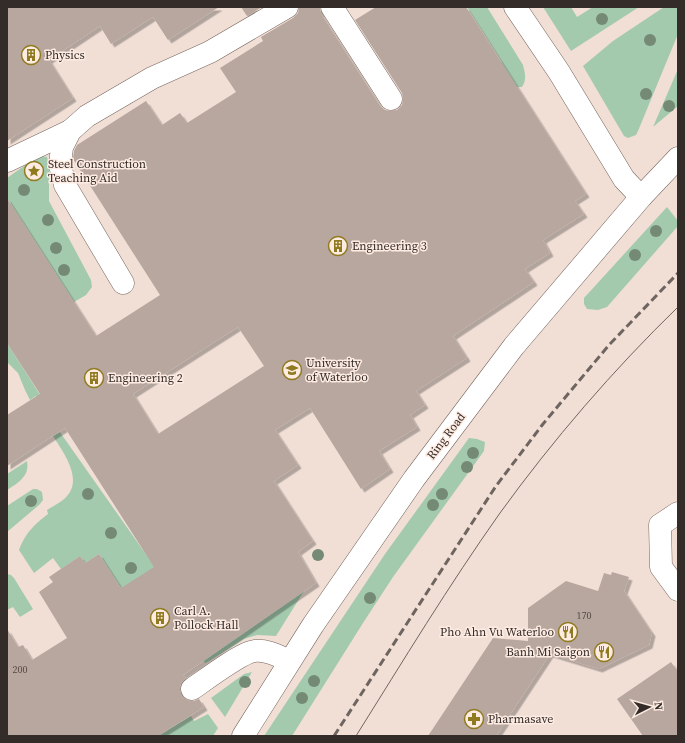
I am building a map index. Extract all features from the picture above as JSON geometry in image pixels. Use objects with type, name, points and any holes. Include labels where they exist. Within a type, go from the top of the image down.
[{"type":"street","points":[[7,162],[70,131],[88,116],[145,82],[210,52],[287,7]]},
{"type":"street","points":[[332,7],[391,99]]},
{"type":"street","points":[[515,7],[559,72],[624,179],[641,198]]},
{"type":"street","points":[[70,131],[62,147],[60,156],[61,174],[64,185],[123,283]]},
{"type":"street","name":"Ring Road","points":[[243,736],[313,625],[414,479],[514,346],[641,198],[678,158]]},
{"type":"street","points":[[678,513],[660,525],[661,567],[678,590]]},
{"type":"street","points":[[192,689],[243,655],[254,650],[264,651],[290,661]]},
{"type":"green space","points":[[467,7],[487,7],[523,65],[525,79],[522,87],[517,87],[451,129],[435,105],[502,62]]},
{"type":"green space","points":[[543,7],[571,7],[577,17],[593,7],[639,7],[571,51]]},
{"type":"green space","points":[[664,7],[678,7],[678,34],[638,131],[636,135],[628,138],[624,136],[583,66],[613,41]]},
{"type":"green space","points":[[678,69],[678,106],[653,127]]},
{"type":"green space","points":[[41,156],[47,157],[49,165],[49,201],[91,280],[92,287],[86,295],[74,302],[7,198],[7,178],[34,159]]},
{"type":"green space","points":[[667,207],[678,221],[678,226],[607,307],[598,310],[587,309],[584,304],[584,298]]},
{"type":"green space","points":[[7,343],[42,398],[39,400],[36,396],[30,400],[18,373],[7,362]]},
{"type":"green space","points":[[60,432],[160,573],[121,588],[99,554],[85,563],[80,556],[61,569],[53,558],[34,573],[19,550],[31,529],[48,514],[47,510],[67,496],[73,481],[70,465],[53,436]]},
{"type":"green space","points":[[469,438],[485,442],[484,451],[393,577],[292,736],[264,736],[385,554]]},
{"type":"green space","points":[[27,461],[27,471],[25,475],[19,482],[7,490],[7,474]]},
{"type":"green space","points":[[33,489],[37,489],[42,492],[43,500],[7,532],[7,506]]},
{"type":"green space","points":[[7,574],[14,578],[33,609],[20,617],[13,607],[7,610]]},
{"type":"green space","points":[[304,591],[276,636],[257,635],[244,639],[206,663],[203,661]]},
{"type":"green space","points":[[252,672],[225,717],[211,698],[244,674]]},
{"type":"green space","points":[[208,714],[218,728],[213,736],[158,736],[191,716],[194,721]]},
{"type":"building","name":"Physics","points":[[7,7],[219,7],[168,40],[153,17],[111,44],[100,26],[49,60],[73,98],[7,141]]},
{"type":"building","points":[[241,7],[262,7],[247,16]]},
{"type":"building","points":[[299,7],[320,7],[321,14],[380,106],[385,110],[391,111],[397,110],[402,105],[402,93],[355,20],[376,7],[466,7],[586,194],[575,201],[584,214],[543,240],[550,253],[525,269],[534,282],[453,336],[467,358],[416,391],[425,405],[410,415],[417,427],[379,451],[390,469],[361,489],[310,408],[275,430],[298,465],[274,481],[313,541],[298,552],[316,583],[183,675],[186,678],[181,683],[180,690],[182,696],[187,700],[194,701],[199,699],[204,707],[158,736],[7,736],[7,629],[18,647],[23,645],[32,660],[67,638],[39,592],[53,582],[49,577],[80,556],[85,563],[99,554],[121,588],[154,567],[65,428],[7,466],[7,415],[40,394],[7,343],[7,198],[96,336],[160,295],[73,159],[74,151],[77,145],[146,101],[162,125],[180,113],[187,123],[236,92],[220,68],[263,41],[261,37],[293,18],[298,13]],"holes":[[[238,327],[264,366],[158,434],[133,394]]]},
{"type":"building","points":[[612,572],[629,577],[624,591],[652,633],[649,645],[599,669],[550,654],[496,736],[428,736],[493,638],[528,641],[528,608],[566,581],[598,591],[604,573],[611,575]]},
{"type":"building","points":[[671,662],[678,672],[678,736],[643,736],[617,699]]},
{"type":"tram line","points":[[356,736],[426,623],[500,513],[520,486],[584,406],[630,355],[678,307]]},
{"type":"railway","points":[[334,736],[496,486],[543,424],[609,345],[678,273]]},
{"type":"place","name":"Physics","points":[[31,55]]},
{"type":"place","name":"Steel Construction Teaching Aid","points":[[34,171]]},
{"type":"place","name":"Engineering 3","points":[[338,246]]},
{"type":"place","name":"University of Waterloo","points":[[292,370]]},
{"type":"place","name":"Engineering 2","points":[[94,378]]},
{"type":"place","name":"Carl A. Pollock Hall","points":[[160,618]]},
{"type":"place","name":"Pho Ahn Vu Waterloo","points":[[568,632]]},
{"type":"place","name":"Banh Mi Saigon","points":[[604,652]]},
{"type":"place","name":"Pharmasave","points":[[474,719]]}]
